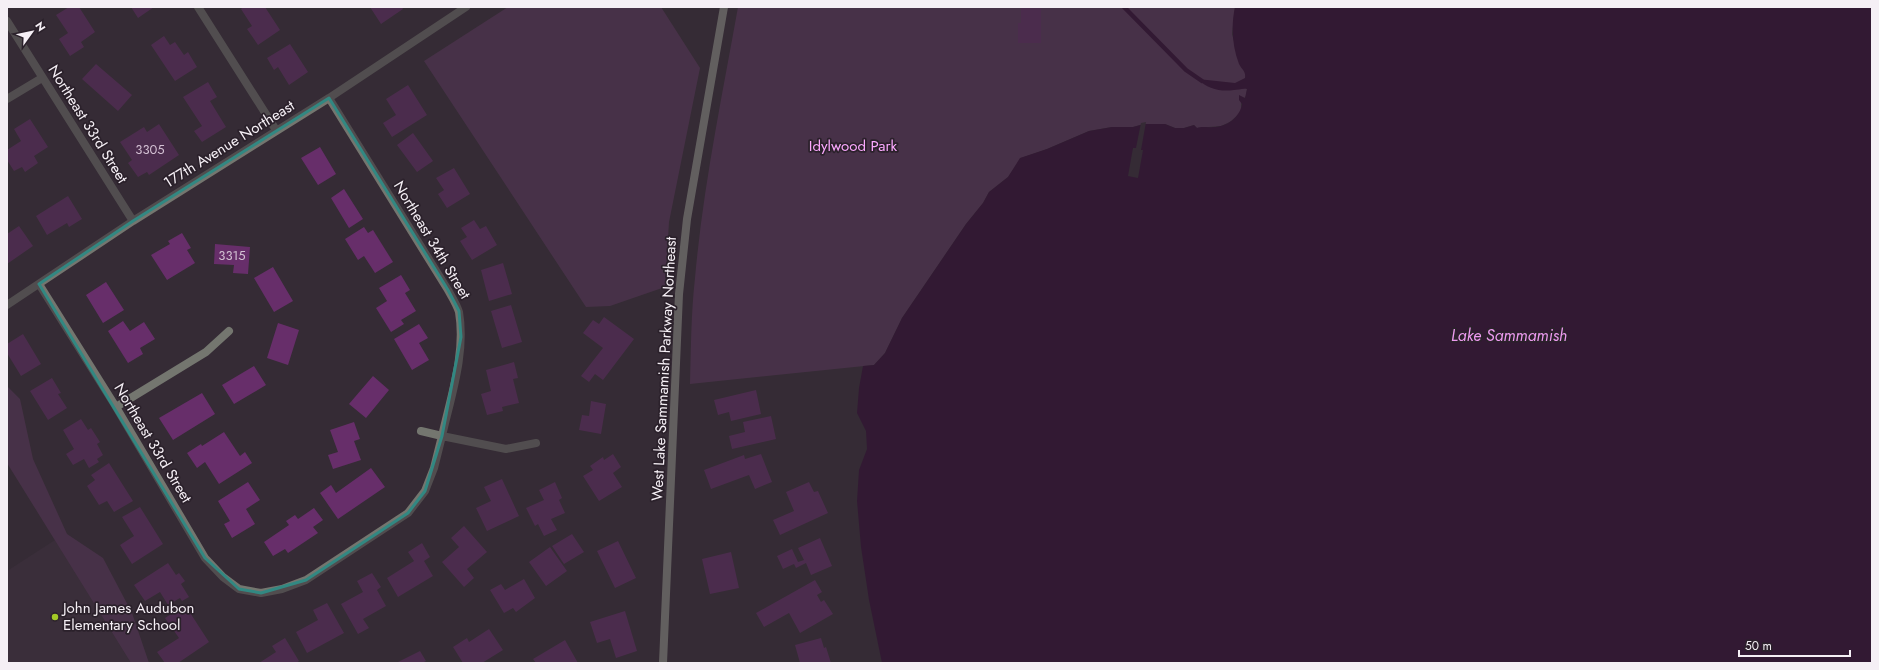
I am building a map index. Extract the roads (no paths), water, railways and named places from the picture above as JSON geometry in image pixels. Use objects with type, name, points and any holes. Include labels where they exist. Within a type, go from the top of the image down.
[{"type":"main road","name":"West Lake Sammamish Parkway Northeast","points":[[663,663],[679,294],[687,219],[724,7]]},
{"type":"street","points":[[198,7],[276,130]]},
{"type":"street","name":"177th Avenue Northeast","points":[[7,305],[133,221],[329,98],[463,8]]},
{"type":"street","name":"Northeast 33rd Street","points":[[7,21],[133,221]]},
{"type":"street","points":[[7,99],[42,78]]},
{"type":"street","name":"Northeast 34th Street","points":[[261,593],[282,589],[306,580],[408,513],[425,491],[434,468],[459,361],[461,337],[459,310],[329,98]]},
{"type":"street","name":"Northeast 33rd Street","points":[[39,284],[116,406],[206,558],[223,577],[239,589],[261,593]]},
{"type":"street","points":[[116,406],[206,352],[230,331]]},
{"type":"street","points":[[421,431],[506,449],[536,443]]},
{"type":"water","name":"Lake Sammamish","points":[[1235,7],[1872,7],[1872,663],[882,663],[869,600],[861,547],[857,501],[859,470],[867,449],[866,431],[857,413],[863,366],[874,365],[885,353],[902,318],[966,224],[983,203],[989,192],[1008,177],[1020,158],[1047,149],[1089,131],[1112,127],[1133,127],[1144,124],[1165,124],[1175,128],[1184,128],[1194,125],[1197,128],[1218,127],[1228,123],[1236,117],[1242,104],[1239,100],[1239,95],[1245,98],[1247,89],[1229,91],[1219,90],[1206,85],[1198,79],[1235,83],[1245,78],[1244,72],[1239,64],[1234,43],[1233,21]]},
{"type":"waterway","points":[[1124,7],[1186,70],[1202,81]]},
{"type":"place","name":"John James Audubon Elementary School","points":[[55,617]]},
{"type":"park label","name":"Idylwood Park","points":[[853,146]]}]
